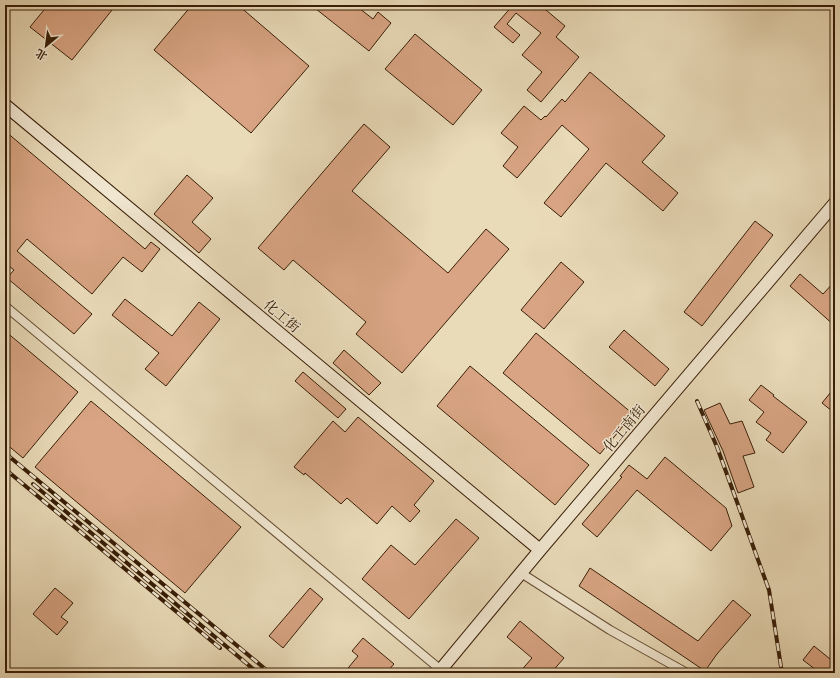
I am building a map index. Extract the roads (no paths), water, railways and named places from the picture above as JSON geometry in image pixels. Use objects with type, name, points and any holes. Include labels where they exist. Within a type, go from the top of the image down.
[{"type":"street","name":"化工街","points":[[5,105],[540,550]]},
{"type":"street","name":"化工南街","points":[[439,671],[835,203]]},
{"type":"street","points":[[5,306],[439,671]]},
{"type":"street","points":[[521,573],[610,630],[687,673]]},
{"type":"railway","points":[[697,401],[717,447],[769,590],[782,673]]},
{"type":"railway","points":[[5,453],[270,673]]},
{"type":"railway","points":[[5,469],[220,648]]},
{"type":"railway","points":[[33,484],[258,673]]}]
